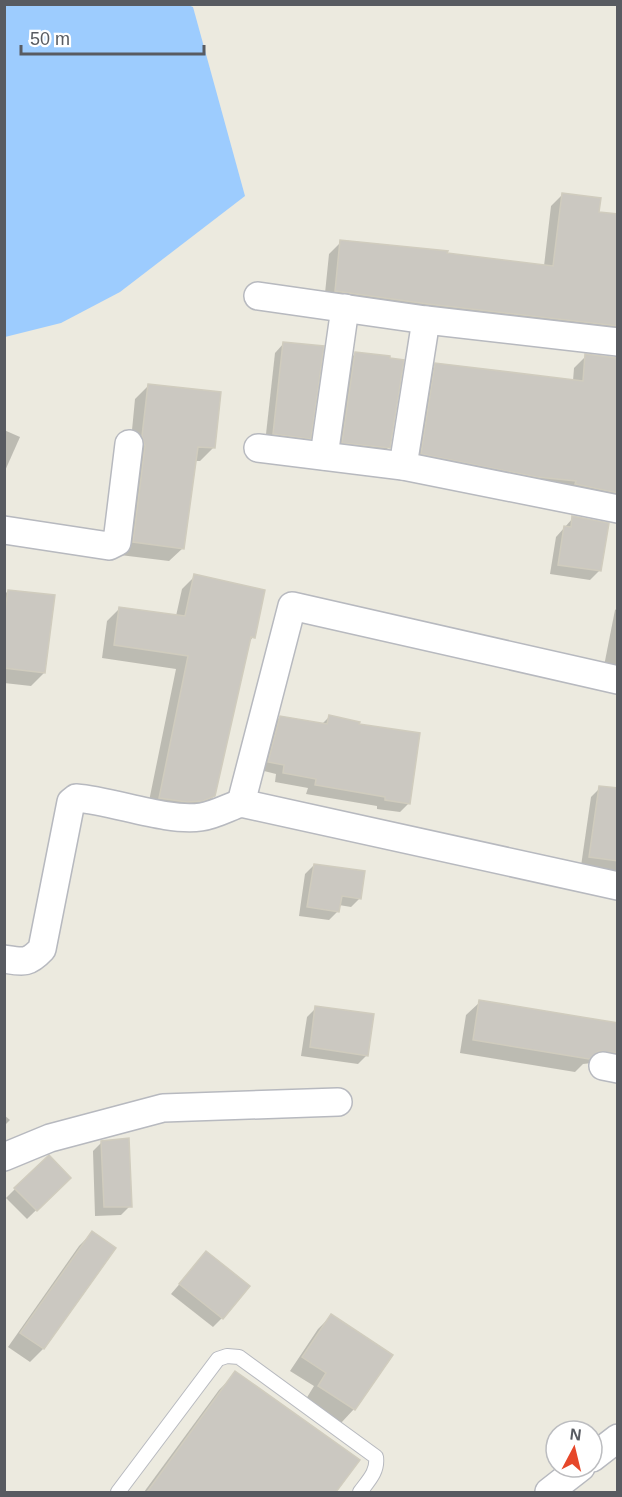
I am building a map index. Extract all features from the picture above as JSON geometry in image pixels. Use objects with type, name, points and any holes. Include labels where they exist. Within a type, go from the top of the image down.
[{"type":"street","points":[[258,296],[426,320],[618,342]]},
{"type":"street","points":[[324,456],[345,308]]},
{"type":"street","points":[[403,466],[426,320]]},
{"type":"street","points":[[4,530],[109,546],[117,542],[129,444]]},
{"type":"street","points":[[258,448],[403,466],[618,509]]},
{"type":"street","points":[[241,802],[292,606],[618,680]]},
{"type":"street","points":[[4,959],[25,962],[42,949],[71,802],[76,798],[192,817],[203,817],[241,802],[495,861],[618,886]]},
{"type":"street","points":[[4,1157],[50,1138],[163,1108],[338,1102]]},
{"type":"street","points":[[604,1449],[618,1438]]},
{"type":"street","points":[[549,1492],[566,1479]]},
{"type":"lane","points":[[118,1492],[218,1359],[227,1356],[239,1357],[376,1457],[375,1472],[360,1492]]},
{"type":"water","points":[[5,5],[188,5],[193,7],[245,196],[120,292],[61,323],[5,337]]},
{"type":"building","points":[[562,193],[601,198],[599,212],[618,214],[618,326],[335,291],[340,240],[448,251],[447,253],[553,266]]},
{"type":"building","points":[[283,342],[324,346],[311,439],[273,434]]},
{"type":"building","points":[[355,352],[404,360],[390,448],[342,443]]},
{"type":"building","points":[[585,354],[618,358],[618,493],[575,484],[576,481],[537,477],[421,454],[435,363],[583,381]]},
{"type":"building","points":[[148,384],[221,392],[215,448],[198,447],[184,549],[133,542],[145,446],[142,436]]},
{"type":"building","points":[[572,516],[609,523],[601,571],[558,565],[564,526],[571,527]]},
{"type":"building","points":[[194,574],[265,590],[255,638],[251,637],[215,796],[203,801],[187,802],[159,798],[188,656],[114,645],[119,607],[185,616]]},
{"type":"building","points":[[8,590],[55,595],[45,673],[4,668],[4,618]]},
{"type":"building","points":[[329,715],[360,722],[359,724],[420,733],[410,804],[385,800],[385,797],[315,785],[316,779],[283,773],[284,765],[268,762],[280,716],[327,724]]},
{"type":"building","points":[[599,786],[618,788],[618,861],[589,857]]},
{"type":"building","points":[[314,864],[365,871],[361,899],[342,896],[339,912],[307,907]]},
{"type":"building","points":[[479,1000],[618,1023],[618,1053],[599,1051],[589,1059],[473,1040]]},
{"type":"building","points":[[315,1006],[374,1014],[368,1056],[310,1047]]},
{"type":"building","points":[[129,1138],[132,1207],[104,1207],[101,1141]]},
{"type":"building","points":[[49,1155],[71,1178],[37,1211],[14,1188]]},
{"type":"building","points":[[92,1231],[116,1248],[44,1349],[20,1333]]},
{"type":"building","points":[[206,1251],[250,1286],[223,1319],[179,1284]]},
{"type":"building","points":[[331,1314],[393,1355],[355,1410],[318,1386],[326,1373],[302,1357]]},
{"type":"building","points":[[235,1371],[360,1460],[336,1492],[147,1492]]}]
